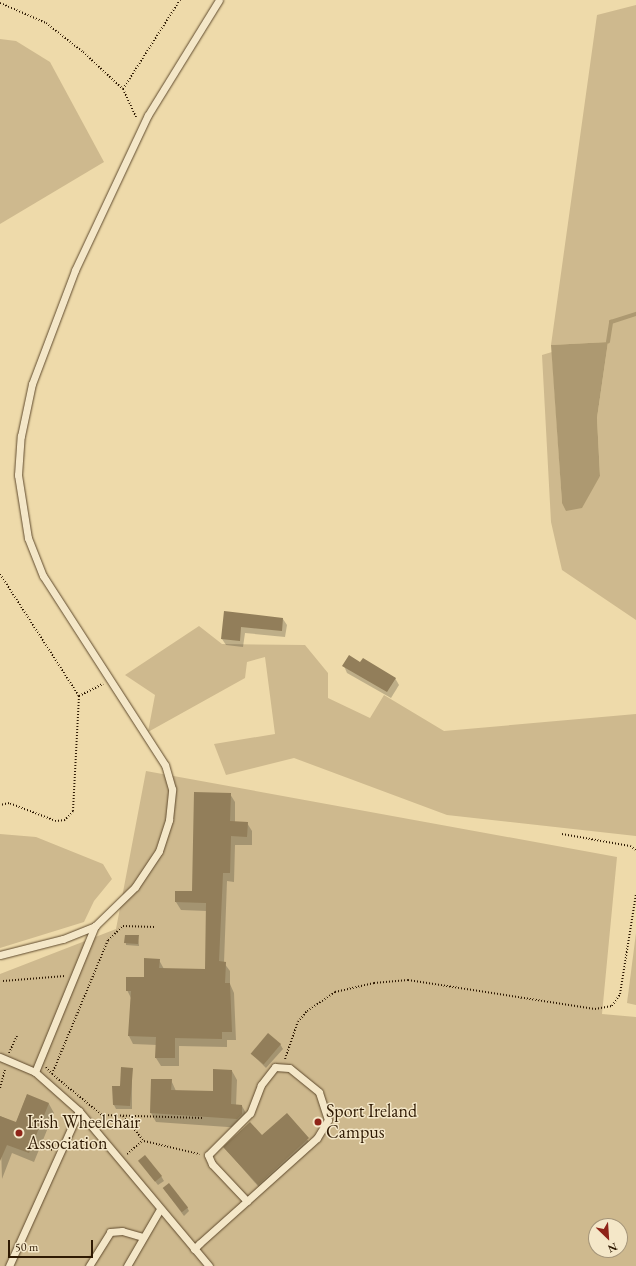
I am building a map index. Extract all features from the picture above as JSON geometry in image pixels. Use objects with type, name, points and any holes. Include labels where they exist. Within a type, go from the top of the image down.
[{"type":"lane","points":[[0,955],[63,939],[95,926],[135,887],[159,851],[169,820],[172,789],[165,766],[148,736],[109,681],[43,576],[28,538],[18,474],[21,436],[48,335],[111,188],[179,60],[219,0]]},
{"type":"lane","points":[[35,1072],[95,926]]},
{"type":"lane","points":[[0,1058],[35,1072],[79,1112],[209,1266]]},
{"type":"lane","points":[[194,1249],[317,1138],[328,1120],[319,1092],[284,1068],[275,1067],[261,1085],[250,1113],[208,1155],[212,1164],[247,1201]]},
{"type":"lane","points":[[9,1266],[79,1112]]},
{"type":"lane","points":[[127,1266],[160,1209]]},
{"type":"lane","points":[[89,1266],[110,1232],[122,1231],[143,1237]]},
{"type":"path","points":[[123,89],[180,0]]},
{"type":"path","points":[[0,3],[46,23],[123,89],[142,128]]},
{"type":"path","points":[[0,574],[79,696],[73,811],[65,820],[56,821],[9,803],[0,805]]},
{"type":"path","points":[[79,696],[109,681]]},
{"type":"path","points":[[562,834],[630,846],[636,850]]},
{"type":"path","points":[[284,1068],[288,1044],[307,1011],[335,992],[368,984],[408,980],[595,1009],[612,1006],[620,994],[636,894]]},
{"type":"path","points":[[52,1074],[108,940],[123,926],[155,927]]},
{"type":"path","points":[[3,981],[63,976],[74,977]]},
{"type":"path","points":[[63,976],[64,981]]},
{"type":"path","points":[[5,1049],[16,1053]]},
{"type":"path","points":[[39,1062],[102,1115],[202,1118]]},
{"type":"path","points":[[0,1088],[4,1080]]},
{"type":"path","points":[[123,1116],[144,1141],[182,1153],[208,1155]]},
{"type":"path","points":[[37,1144],[59,1154]]},
{"type":"shaded area","points":[[636,5],[636,620],[562,570],[551,522],[542,355],[552,352],[562,503],[600,476],[597,418],[608,342],[551,345],[597,15]]},
{"type":"shaded area","points":[[0,39],[16,41],[50,62],[104,162],[0,224]]},
{"type":"shaded area","points":[[608,342],[597,418],[600,476],[582,508],[566,511],[562,503],[551,345]]},
{"type":"shaded area","points":[[199,626],[222,644],[305,645],[328,673],[328,698],[370,718],[384,695],[444,731],[636,714],[636,836],[447,815],[294,758],[226,775],[214,744],[275,734],[265,657],[247,662],[245,678],[148,732],[155,695],[125,675]]},
{"type":"shaded area","name":"Sport Ireland Campus","points":[[146,771],[617,857],[602,1014],[636,1017],[636,1266],[0,1266],[0,974],[116,929]]},
{"type":"shaded area","points":[[0,834],[36,837],[103,864],[112,879],[94,901],[84,922],[0,948]]},
{"type":"shaded area","points":[[636,933],[636,1005],[627,1003]]},
{"type":"building","points":[[224,611],[283,618],[282,631],[241,627],[240,641],[221,639]]},
{"type":"building","points":[[349,655],[360,662],[363,658],[396,678],[387,692],[342,666]]},
{"type":"building","points":[[194,792],[231,793],[230,821],[248,822],[247,837],[231,836],[230,873],[223,873],[219,961],[226,962],[225,983],[230,983],[232,1032],[222,1032],[222,1039],[175,1038],[175,1058],[155,1058],[156,1037],[128,1036],[131,991],[126,991],[126,977],[144,977],[144,958],[160,959],[159,968],[205,969],[206,903],[175,902],[175,891],[192,891]]},
{"type":"building","points":[[125,935],[139,935],[138,944],[124,943]]},
{"type":"building","points":[[268,1033],[281,1044],[264,1065],[251,1054]]},
{"type":"building","points":[[121,1067],[133,1068],[130,1106],[113,1105],[112,1086],[120,1086]]},
{"type":"building","points":[[213,1069],[232,1070],[231,1104],[242,1105],[242,1114],[237,1119],[150,1113],[151,1079],[172,1079],[171,1090],[213,1091]]},
{"type":"building","name":"Irish Wheelchair Association","points":[[27,1094],[49,1103],[29,1153],[7,1145],[0,1161],[0,1116],[16,1122]]},
{"type":"building","points":[[287,1113],[309,1138],[258,1185],[223,1147],[250,1122],[262,1135]]},
{"type":"building","points":[[145,1155],[162,1176],[155,1182],[138,1161]]},
{"type":"building","points":[[169,1183],[188,1207],[182,1212],[163,1188]]},
{"type":"waterway","points":[[608,342],[611,322],[636,314]]},
{"type":"place","name":"Sport Ireland Campus","points":[[318,1122]]},
{"type":"place","name":"Irish Wheelchair Association","points":[[19,1133]]}]
